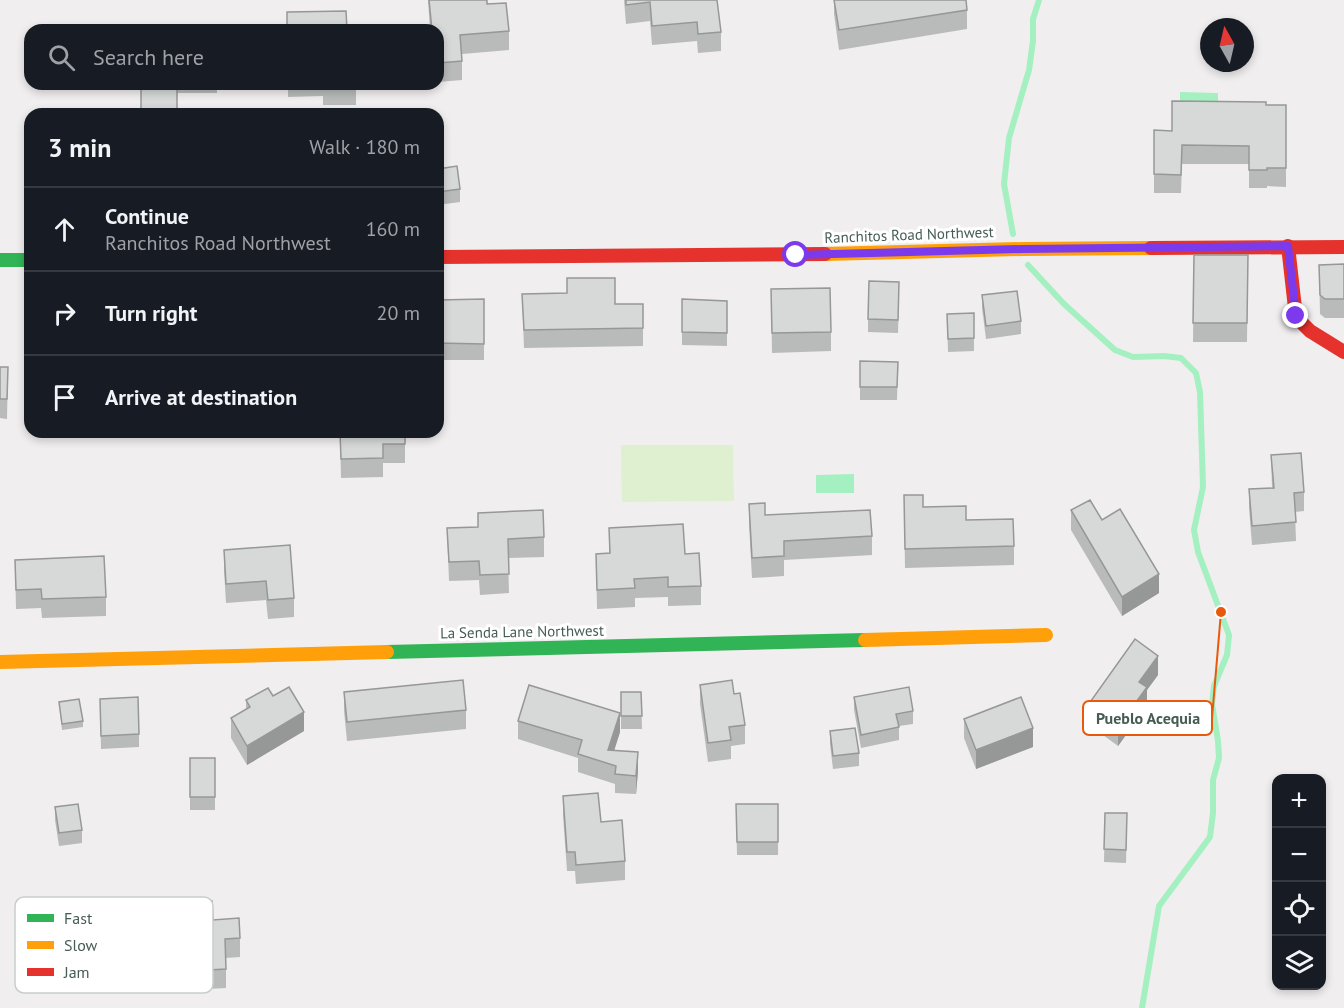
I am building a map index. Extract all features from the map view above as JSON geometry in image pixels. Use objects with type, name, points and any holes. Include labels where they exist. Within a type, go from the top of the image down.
[{"type":"street","points":[[1288,246],[1296,316],[1310,331],[1344,352]]},
{"type":"street","name":"Ranchitos Road Northwest","points":[[444,257],[796,255],[1022,249],[1344,247]]},
{"type":"street","points":[[0,260],[24,260]]},
{"type":"street","name":"La Senda Lane Northwest","points":[[0,662],[1046,635]]},
{"type":"shaded area","points":[[1180,92],[1218,93],[1218,107],[1180,107]]},
{"type":"shaded area","points":[[621,445],[733,445],[734,501],[622,502]]},
{"type":"shaded area","points":[[854,474],[854,493],[816,493],[816,475]]},
{"type":"building","points":[[429,0],[487,0],[487,4],[506,3],[509,31],[460,35],[462,61],[444,62],[444,24],[431,24]]},
{"type":"building","points":[[626,0],[717,0],[721,32],[698,34],[697,22],[652,26],[650,2],[626,5]]},
{"type":"building","points":[[834,0],[966,0],[967,10],[839,30]]},
{"type":"building","points":[[346,11],[347,24],[287,24],[287,12]]},
{"type":"building","points":[[141,90],[177,90],[177,108],[141,108]]},
{"type":"building","points":[[1172,101],[1266,102],[1266,105],[1286,105],[1286,168],[1249,170],[1249,146],[1182,145],[1181,175],[1154,174],[1154,130],[1172,131]]},
{"type":"building","points":[[457,166],[460,189],[444,191],[444,168]]},
{"type":"building","points":[[1194,255],[1248,255],[1247,323],[1193,323]]},
{"type":"building","points":[[1344,264],[1344,299],[1325,299],[1320,295],[1319,265]]},
{"type":"building","points":[[567,278],[615,278],[615,304],[643,304],[643,328],[524,330],[522,294],[567,293]]},
{"type":"building","points":[[869,281],[899,282],[898,320],[868,319]]},
{"type":"building","points":[[830,288],[831,332],[772,333],[771,289]]},
{"type":"building","points":[[1017,291],[1021,321],[986,326],[982,295]]},
{"type":"building","points":[[484,299],[484,344],[444,343],[444,300]]},
{"type":"building","points":[[682,299],[727,301],[727,333],[682,332]]},
{"type":"building","points":[[974,313],[974,338],[948,339],[947,314]]},
{"type":"building","points":[[860,361],[898,362],[897,387],[860,387]]},
{"type":"building","points":[[0,367],[8,367],[7,399],[0,399]]},
{"type":"building","points":[[340,438],[405,438],[405,444],[383,444],[383,458],[341,459]]},
{"type":"building","points":[[1301,453],[1304,492],[1294,493],[1296,522],[1252,526],[1249,489],[1274,488],[1271,455]]},
{"type":"building","points":[[904,495],[923,495],[923,507],[966,506],[966,520],[1013,519],[1014,546],[905,549]]},
{"type":"building","points":[[1090,500],[1102,520],[1120,509],[1159,574],[1122,597],[1071,510]]},
{"type":"building","points":[[765,503],[765,515],[870,510],[872,536],[784,541],[784,556],[752,558],[749,504]]},
{"type":"building","points":[[543,510],[544,537],[508,539],[509,574],[480,575],[479,561],[449,562],[447,528],[478,527],[478,513]]},
{"type":"building","points":[[683,524],[685,554],[699,553],[701,586],[668,587],[668,577],[634,579],[635,588],[597,590],[596,554],[610,553],[609,528]]},
{"type":"building","points":[[290,545],[294,598],[268,600],[266,581],[226,584],[224,550]]},
{"type":"building","points":[[104,556],[106,597],[42,599],[41,589],[16,590],[15,560]]},
{"type":"building","points":[[1135,639],[1158,656],[1139,682],[1147,687],[1118,727],[1088,705]]},
{"type":"building","points":[[463,680],[466,710],[347,722],[344,692]]},
{"type":"building","points":[[732,680],[734,694],[740,693],[745,725],[729,727],[731,740],[708,743],[700,685]]},
{"type":"building","points":[[529,685],[620,713],[608,750],[638,752],[636,776],[615,774],[616,766],[578,754],[582,740],[518,721]]},
{"type":"building","points":[[289,687],[304,712],[247,746],[231,718],[250,707],[246,700],[268,688],[273,696]]},
{"type":"building","points":[[909,687],[913,711],[896,714],[899,727],[861,735],[854,697]]},
{"type":"building","points":[[621,692],[641,692],[642,716],[621,716]]},
{"type":"building","points":[[138,697],[139,734],[101,736],[100,699]]},
{"type":"building","points":[[1021,697],[1033,728],[976,750],[964,719]]},
{"type":"building","points":[[79,699],[83,721],[62,724],[59,702]]},
{"type":"building","points":[[855,728],[859,753],[833,756],[830,731]]},
{"type":"building","points":[[190,758],[215,758],[215,797],[190,797]]},
{"type":"building","points":[[598,793],[601,822],[622,820],[625,861],[576,865],[575,852],[567,852],[563,796]]},
{"type":"building","points":[[78,804],[82,830],[59,833],[55,807]]},
{"type":"building","points":[[736,804],[778,804],[778,842],[737,842]]},
{"type":"building","points":[[1105,813],[1127,813],[1126,850],[1104,849]]},
{"type":"building","points":[[239,918],[240,938],[225,939],[226,969],[213,970],[213,920]]},
{"type":"waterway","points":[[1013,234],[1004,184],[1009,138],[1029,70],[1033,19],[1039,0]]},
{"type":"waterway","points":[[1028,265],[1064,304],[1115,350],[1133,357],[1181,358],[1196,373],[1200,392],[1203,487],[1194,530],[1198,552],[1229,635],[1227,655],[1214,686],[1212,704],[1219,758],[1213,780],[1210,837],[1159,906],[1142,1008]]},
{"type":"traffic: fast","points":[[0,260],[24,260]]},
{"type":"traffic: fast","points":[[387,652],[865,640]]},
{"type":"traffic: slow","points":[[825,254],[1151,248]]},
{"type":"traffic: slow","points":[[865,640],[1046,635]]},
{"type":"traffic: slow","points":[[0,662],[387,652]]},
{"type":"traffic: jam","points":[[1288,246],[1296,317],[1310,331],[1344,352]]},
{"type":"traffic: jam","points":[[1151,248],[1344,247]]},
{"type":"traffic: jam","points":[[444,257],[825,254]]},
{"type":"place","name":"Pueblo Acequia","points":[[1221,612]]},
{"type":"route","points":[[796,255],[1022,249],[1288,246],[1296,316]]}]
